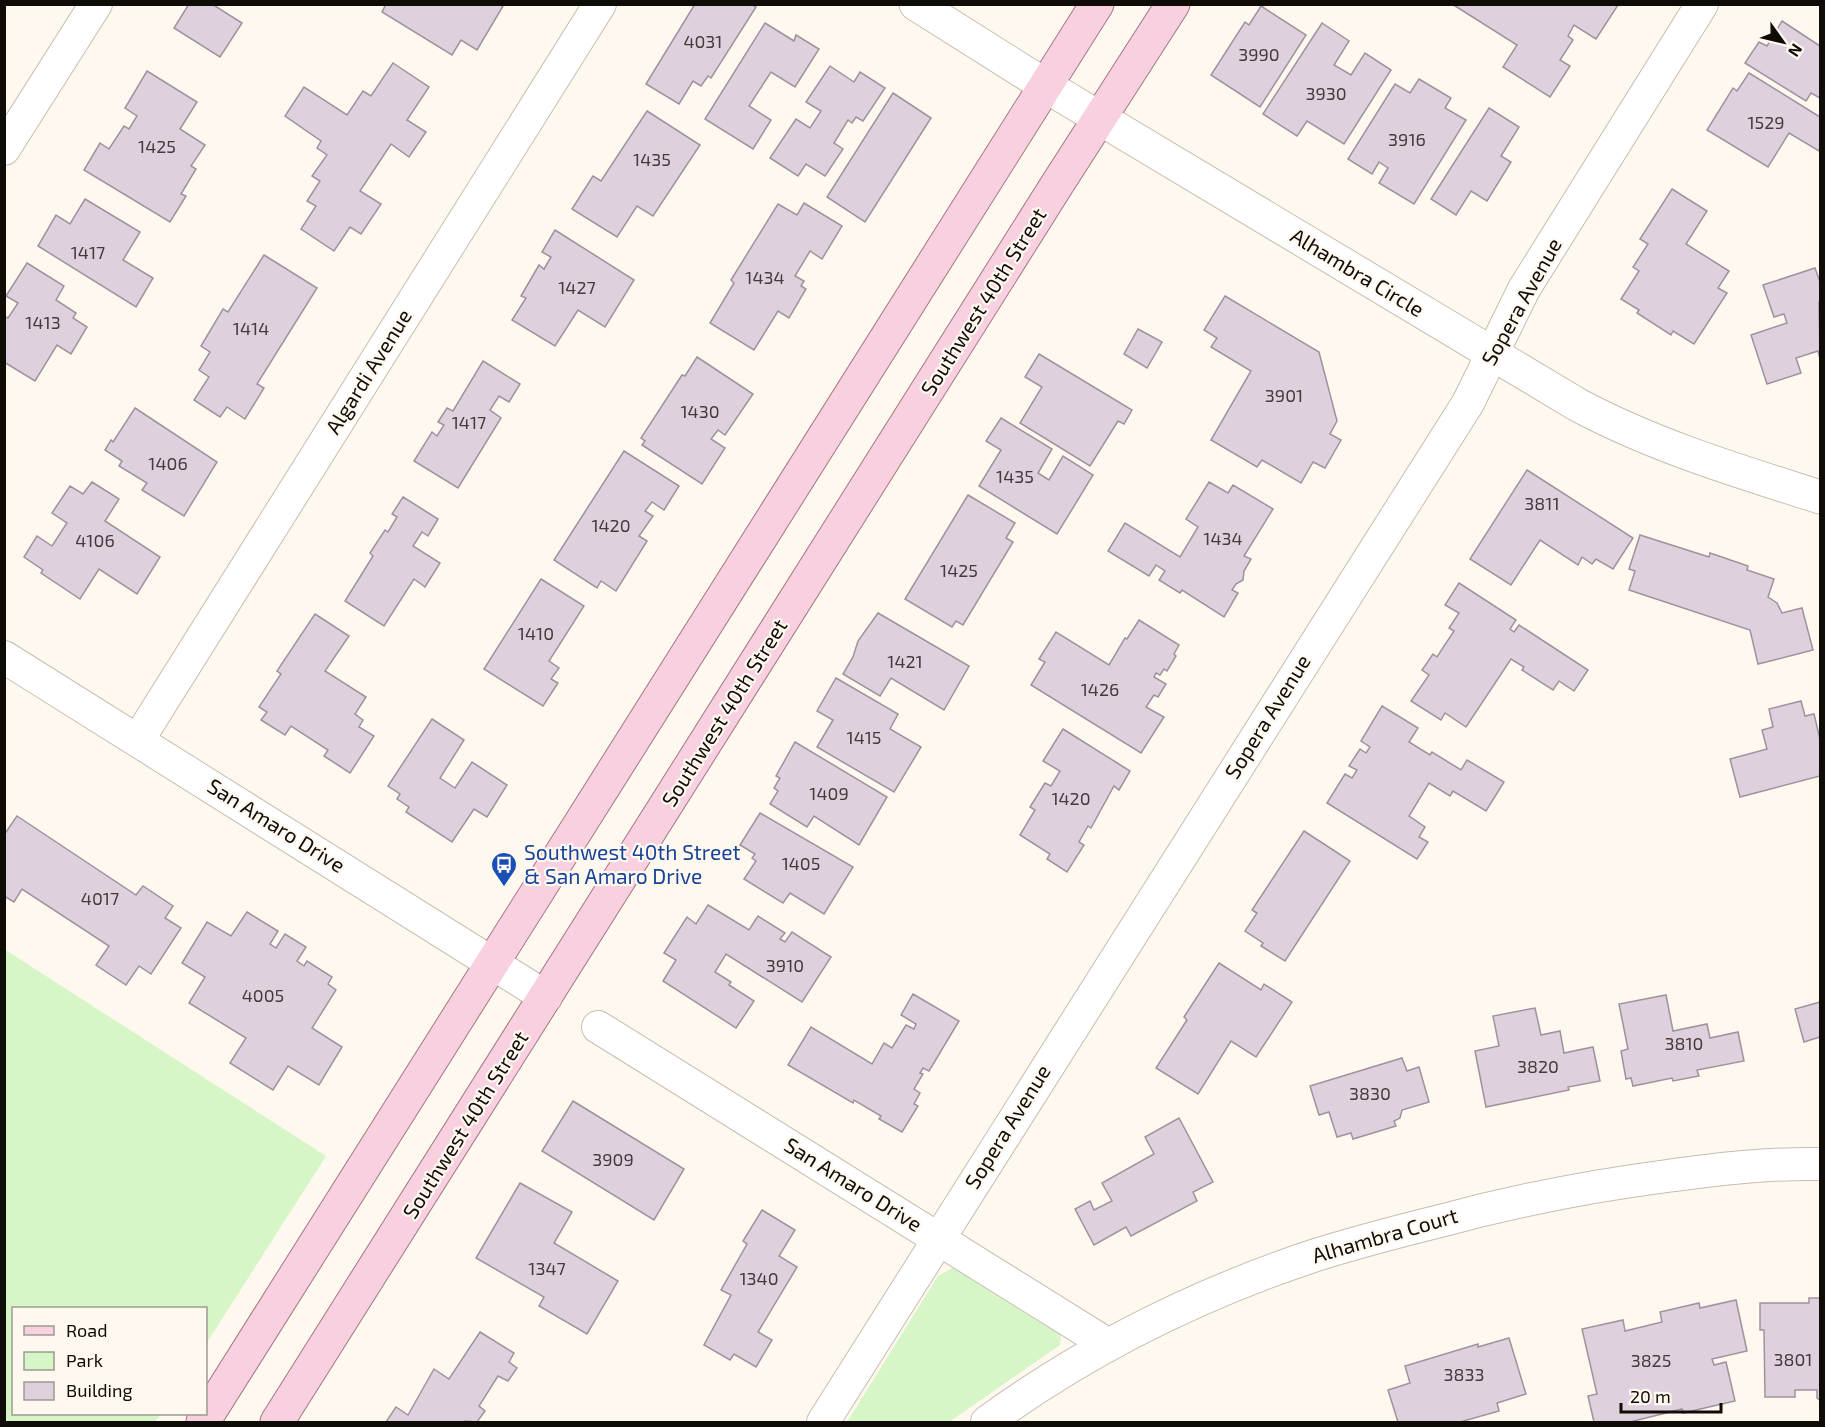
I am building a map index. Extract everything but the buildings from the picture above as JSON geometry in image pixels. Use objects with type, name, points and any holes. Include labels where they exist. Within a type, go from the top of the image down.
[{"type":"main road","points":[[203,1422],[1097,4]]},
{"type":"main road","name":"Southwest 40th Street","points":[[277,1422],[1173,4]]},
{"type":"street","points":[[4,149],[96,4]]},
{"type":"street","name":"Algardi Avenue","points":[[138,740],[600,4]]},
{"type":"street","name":"Alhambra Circle","points":[[916,4],[1046,86],[1578,405],[1632,432],[1717,464],[1821,497]]},
{"type":"street","name":"Sopera Avenue","points":[[823,1422],[1461,413],[1493,354],[1524,289],[1702,4]]},
{"type":"street","name":"San Amaro Drive","points":[[4,657],[546,997]]},
{"type":"street","name":"San Amaro Drive","points":[[598,1027],[1107,1344]]},
{"type":"street","name":"Alhambra Court","points":[[987,1422],[1066,1368],[1107,1344],[1200,1299],[1272,1270],[1348,1245],[1487,1208],[1618,1182],[1737,1167],[1821,1164]]},
{"type":"green space","points":[[4,949],[326,1156],[207,1342],[207,1307],[12,1307],[12,1415],[160,1415],[155,1422],[5,1422]]},
{"type":"green space","points":[[956,1266],[1061,1332],[1060,1345],[949,1422],[847,1422],[938,1276]]},
{"type":"place","name":"Southwest 40th Street & San Amaro Drive","points":[[504,888]]}]
